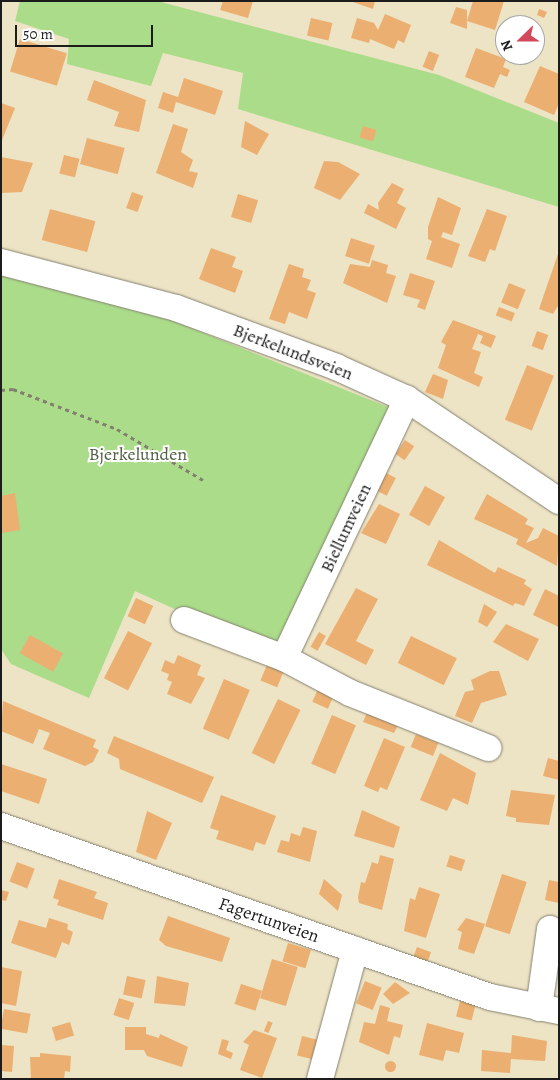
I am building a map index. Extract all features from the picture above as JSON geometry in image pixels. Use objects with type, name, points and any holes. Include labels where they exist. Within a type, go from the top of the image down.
[{"type":"street","name":"Bjerkelundsveien","points":[[1,262],[176,308],[407,399],[559,501]]},
{"type":"street","name":"Biellumveien","points":[[284,658],[407,399]]},
{"type":"street","points":[[184,620],[284,658],[350,693],[488,748]]},
{"type":"street","name":"Fagertunveien","points":[[1,826],[490,996],[549,1009],[550,929]]},
{"type":"street","points":[[320,1079],[355,950]]},
{"type":"path","points":[[1,390],[14,390],[117,429],[203,480]]},
{"type":"green space","points":[[20,1],[157,1],[439,75],[559,123],[559,207],[238,109],[243,73],[163,53],[151,86],[67,64],[69,39],[15,21]]},
{"type":"green space","name":"Bjerkelunden","points":[[1,274],[161,316],[393,409],[276,655],[135,591],[89,698],[11,664],[1,649]]},
{"type":"building","points":[[223,1],[253,1],[248,18],[220,10]]},
{"type":"building","points":[[350,1],[375,1],[373,9]]},
{"type":"building","points":[[473,1],[504,1],[500,15],[495,15],[495,30],[467,21]]},
{"type":"building","points":[[456,7],[467,10],[467,29],[450,23]]},
{"type":"building","points":[[539,9],[547,12],[545,16],[537,15]]},
{"type":"building","points":[[385,14],[411,25],[404,43],[398,40],[394,49],[370,39],[369,43],[351,38],[357,18],[374,23],[378,30]]},
{"type":"building","points":[[311,18],[332,23],[328,40],[307,36]]},
{"type":"building","points":[[20,39],[67,53],[57,86],[10,72]]},
{"type":"building","points":[[476,48],[495,55],[495,65],[504,65],[503,67],[510,70],[507,77],[500,74],[494,88],[465,77]]},
{"type":"building","points":[[429,51],[439,55],[433,71],[423,67]]},
{"type":"building","points":[[540,66],[559,74],[559,103],[554,115],[524,102]]},
{"type":"building","points":[[184,78],[223,91],[215,115],[176,102],[173,113],[158,108],[163,92],[178,97]]},
{"type":"building","points":[[94,80],[146,100],[139,132],[114,126],[119,112],[87,100]]},
{"type":"building","points":[[1,103],[15,108],[2,140],[1,140]]},
{"type":"building","points":[[245,121],[269,134],[257,155],[241,147]]},
{"type":"building","points":[[173,124],[188,129],[181,152],[193,160],[189,171],[198,173],[193,188],[156,173]]},
{"type":"building","points":[[363,126],[376,130],[373,142],[359,137]]},
{"type":"building","points":[[87,138],[125,148],[118,174],[80,164]]},
{"type":"building","points":[[64,155],[80,159],[75,177],[59,173]]},
{"type":"building","points":[[1,157],[33,163],[22,192],[1,193]]},
{"type":"building","points":[[324,161],[338,162],[360,174],[340,200],[314,188]]},
{"type":"building","points":[[392,183],[404,189],[397,203],[406,208],[396,229],[364,213],[368,204],[379,210],[378,203]]},
{"type":"building","points":[[132,192],[143,196],[137,212],[126,208]]},
{"type":"building","points":[[238,194],[258,200],[251,223],[231,217]]},
{"type":"building","points":[[438,197],[461,208],[452,235],[443,232],[441,237],[460,244],[452,268],[426,259],[432,241],[428,239],[428,227]]},
{"type":"building","points":[[50,209],[95,221],[87,252],[42,240]]},
{"type":"building","points":[[487,209],[507,216],[495,251],[490,249],[485,262],[468,256]]},
{"type":"building","points":[[351,238],[375,246],[369,264],[345,256]]},
{"type":"building","points":[[211,248],[236,257],[232,267],[243,271],[235,293],[199,279]]},
{"type":"building","points":[[558,254],[559,304],[553,314],[539,309]]},
{"type":"building","points":[[372,260],[388,265],[386,273],[396,276],[387,303],[343,283],[350,264],[370,267]]},
{"type":"building","points":[[289,264],[304,269],[302,277],[311,280],[307,290],[316,293],[307,319],[289,312],[285,324],[269,319]]},
{"type":"building","points":[[410,273],[435,281],[425,310],[417,307],[420,300],[403,295]]},
{"type":"building","points":[[509,283],[526,290],[518,309],[501,302]]},
{"type":"building","points":[[499,307],[515,313],[512,321],[496,315]]},
{"type":"building","points":[[453,320],[496,336],[491,348],[480,343],[483,336],[478,334],[472,349],[481,352],[474,373],[483,377],[479,387],[438,368],[446,345],[441,342]]},
{"type":"building","points":[[537,331],[548,335],[543,350],[532,346]]},
{"type":"building","points":[[527,365],[554,376],[532,431],[505,420]]},
{"type":"building","points":[[433,374],[448,380],[443,399],[425,392]]},
{"type":"building","points":[[405,440],[414,446],[405,460],[395,454]]},
{"type":"building","points":[[386,473],[396,478],[387,496],[377,491]]},
{"type":"building","points":[[425,486],[445,497],[429,526],[409,515]]},
{"type":"building","points":[[15,493],[20,530],[1,533],[1,496]]},
{"type":"building","points":[[487,494],[528,519],[525,524],[534,528],[526,543],[538,538],[543,528],[559,536],[557,566],[516,544],[518,539],[474,519]]},
{"type":"building","points":[[379,504],[400,514],[386,544],[361,533]]},
{"type":"building","points":[[439,540],[495,573],[498,567],[526,580],[524,584],[532,589],[524,606],[515,603],[513,606],[427,565]]},
{"type":"building","points":[[356,588],[378,599],[356,641],[374,650],[366,665],[325,644]]},
{"type":"building","points":[[545,589],[559,596],[559,627],[533,615]]},
{"type":"building","points":[[136,598],[153,606],[145,624],[128,616]]},
{"type":"building","points":[[484,604],[497,612],[487,627],[478,622]]},
{"type":"building","points":[[506,624],[539,639],[528,661],[493,642]]},
{"type":"building","points":[[128,631],[152,643],[128,690],[104,678]]},
{"type":"building","points":[[319,632],[326,636],[317,651],[310,647]]},
{"type":"building","points":[[30,635],[63,653],[53,672],[20,653]]},
{"type":"building","points":[[411,636],[457,658],[444,685],[398,663]]},
{"type":"building","points":[[178,655],[201,665],[197,675],[205,678],[191,704],[167,694],[172,682],[167,680],[169,674],[161,671],[165,660],[174,664]]},
{"type":"building","points":[[268,662],[285,669],[277,687],[261,681]]},
{"type":"building","points":[[490,671],[499,671],[507,695],[481,703],[472,723],[455,716],[465,692],[474,690],[471,680]]},
{"type":"building","points":[[224,679],[250,690],[229,740],[203,729]]},
{"type":"building","points":[[318,689],[334,696],[328,709],[312,702]]},
{"type":"building","points":[[278,699],[300,710],[274,764],[252,753]]},
{"type":"building","points":[[3,701],[96,740],[93,747],[99,750],[93,762],[85,766],[43,749],[50,733],[39,729],[33,744],[1,731]]},
{"type":"building","points":[[368,710],[399,723],[394,733],[363,722]]},
{"type":"building","points":[[332,715],[356,725],[335,774],[311,764]]},
{"type":"building","points":[[416,734],[438,743],[433,756],[411,747]]},
{"type":"building","points":[[114,736],[214,777],[202,803],[120,769],[119,759],[107,753]]},
{"type":"building","points":[[384,738],[405,747],[387,790],[380,787],[378,792],[364,786]]},
{"type":"building","points":[[440,753],[476,773],[468,805],[453,798],[447,811],[420,800]]},
{"type":"building","points":[[548,758],[559,761],[559,780],[543,776]]},
{"type":"building","points":[[1,764],[47,779],[39,804],[1,791]]},
{"type":"building","points":[[511,790],[555,795],[549,825],[516,822],[516,818],[506,816]]},
{"type":"building","points":[[221,795],[276,816],[265,845],[256,842],[253,851],[216,839],[219,831],[210,828]]},
{"type":"building","points":[[362,810],[400,827],[394,848],[354,836]]},
{"type":"building","points":[[147,811],[172,823],[156,860],[136,852]]},
{"type":"building","points":[[303,827],[317,831],[310,862],[277,852],[281,840],[289,842],[291,833],[300,836]]},
{"type":"building","points":[[380,855],[394,859],[382,910],[359,903],[358,897],[361,882],[365,883],[372,862],[378,864]]},
{"type":"building","points":[[450,855],[465,860],[462,871],[446,866]]},
{"type":"building","points":[[17,862],[35,869],[27,888],[9,882]]},
{"type":"building","points":[[502,874],[527,882],[510,934],[485,926]]},
{"type":"building","points":[[59,879],[97,892],[94,898],[108,903],[103,920],[57,905],[59,900],[53,898]]},
{"type":"building","points":[[324,879],[342,895],[338,911],[319,894]]},
{"type":"building","points":[[549,880],[559,882],[559,903],[545,900]]},
{"type":"building","points":[[419,887],[440,894],[426,938],[404,931],[410,898],[415,900]]},
{"type":"building","points":[[1,890],[9,892],[6,901],[1,900]]},
{"type":"building","points":[[168,916],[230,938],[222,962],[166,946],[159,940]]},
{"type":"building","points":[[49,918],[68,924],[67,929],[73,932],[69,945],[62,942],[56,958],[11,943],[19,920],[46,928]]},
{"type":"building","points":[[466,918],[485,924],[474,954],[458,949],[462,932],[457,930]]},
{"type":"building","points":[[288,943],[311,950],[305,968],[282,961]]},
{"type":"building","points":[[417,947],[431,952],[427,962],[413,957]]},
{"type":"building","points":[[272,959],[298,967],[286,1006],[260,998]]},
{"type":"building","points":[[1,967],[22,971],[16,1006],[1,1003]]},
{"type":"building","points":[[127,976],[146,980],[142,999],[123,995]]},
{"type":"building","points":[[157,976],[189,983],[185,1006],[154,1003]]},
{"type":"building","points":[[365,981],[382,988],[373,1010],[356,1003]]},
{"type":"building","points":[[395,982],[410,993],[393,1004],[383,994]]},
{"type":"building","points":[[241,984],[262,991],[255,1011],[235,1004]]},
{"type":"building","points":[[119,998],[134,1003],[129,1020],[113,1015]]},
{"type":"building","points":[[460,1001],[476,1005],[472,1020],[456,1017]]},
{"type":"building","points":[[380,1005],[390,1008],[387,1021],[403,1025],[400,1038],[394,1036],[389,1055],[359,1042],[364,1022],[375,1024]]},
{"type":"building","points":[[4,1009],[31,1014],[27,1033],[1,1029]]},
{"type":"building","points":[[268,1021],[273,1023],[269,1033],[264,1031]]},
{"type":"building","points":[[70,1022],[74,1035],[56,1041],[52,1028]]},
{"type":"building","points":[[427,1023],[464,1033],[459,1053],[446,1050],[443,1061],[419,1055]]},
{"type":"building","points":[[125,1027],[146,1027],[146,1034],[159,1038],[160,1034],[188,1047],[182,1067],[147,1056],[144,1050],[125,1050]]},
{"type":"building","points":[[254,1030],[277,1038],[262,1078],[240,1070],[249,1045],[243,1042]]},
{"type":"building","points":[[512,1035],[547,1041],[545,1061],[511,1059],[510,1073],[481,1071],[482,1050],[511,1053]]},
{"type":"building","points":[[302,1036],[318,1040],[313,1059],[297,1055]]},
{"type":"building","points":[[222,1039],[229,1041],[226,1050],[233,1053],[231,1059],[218,1054]]},
{"type":"building","points":[[1,1045],[14,1046],[12,1072],[1,1071]]},
{"type":"building","points":[[40,1053],[71,1056],[70,1072],[65,1071],[64,1079],[31,1079],[30,1057],[40,1057]]},
{"type":"building","points":[[388,1061],[392,1061],[395,1066],[394,1070],[388,1071],[385,1068],[385,1064]]}]
